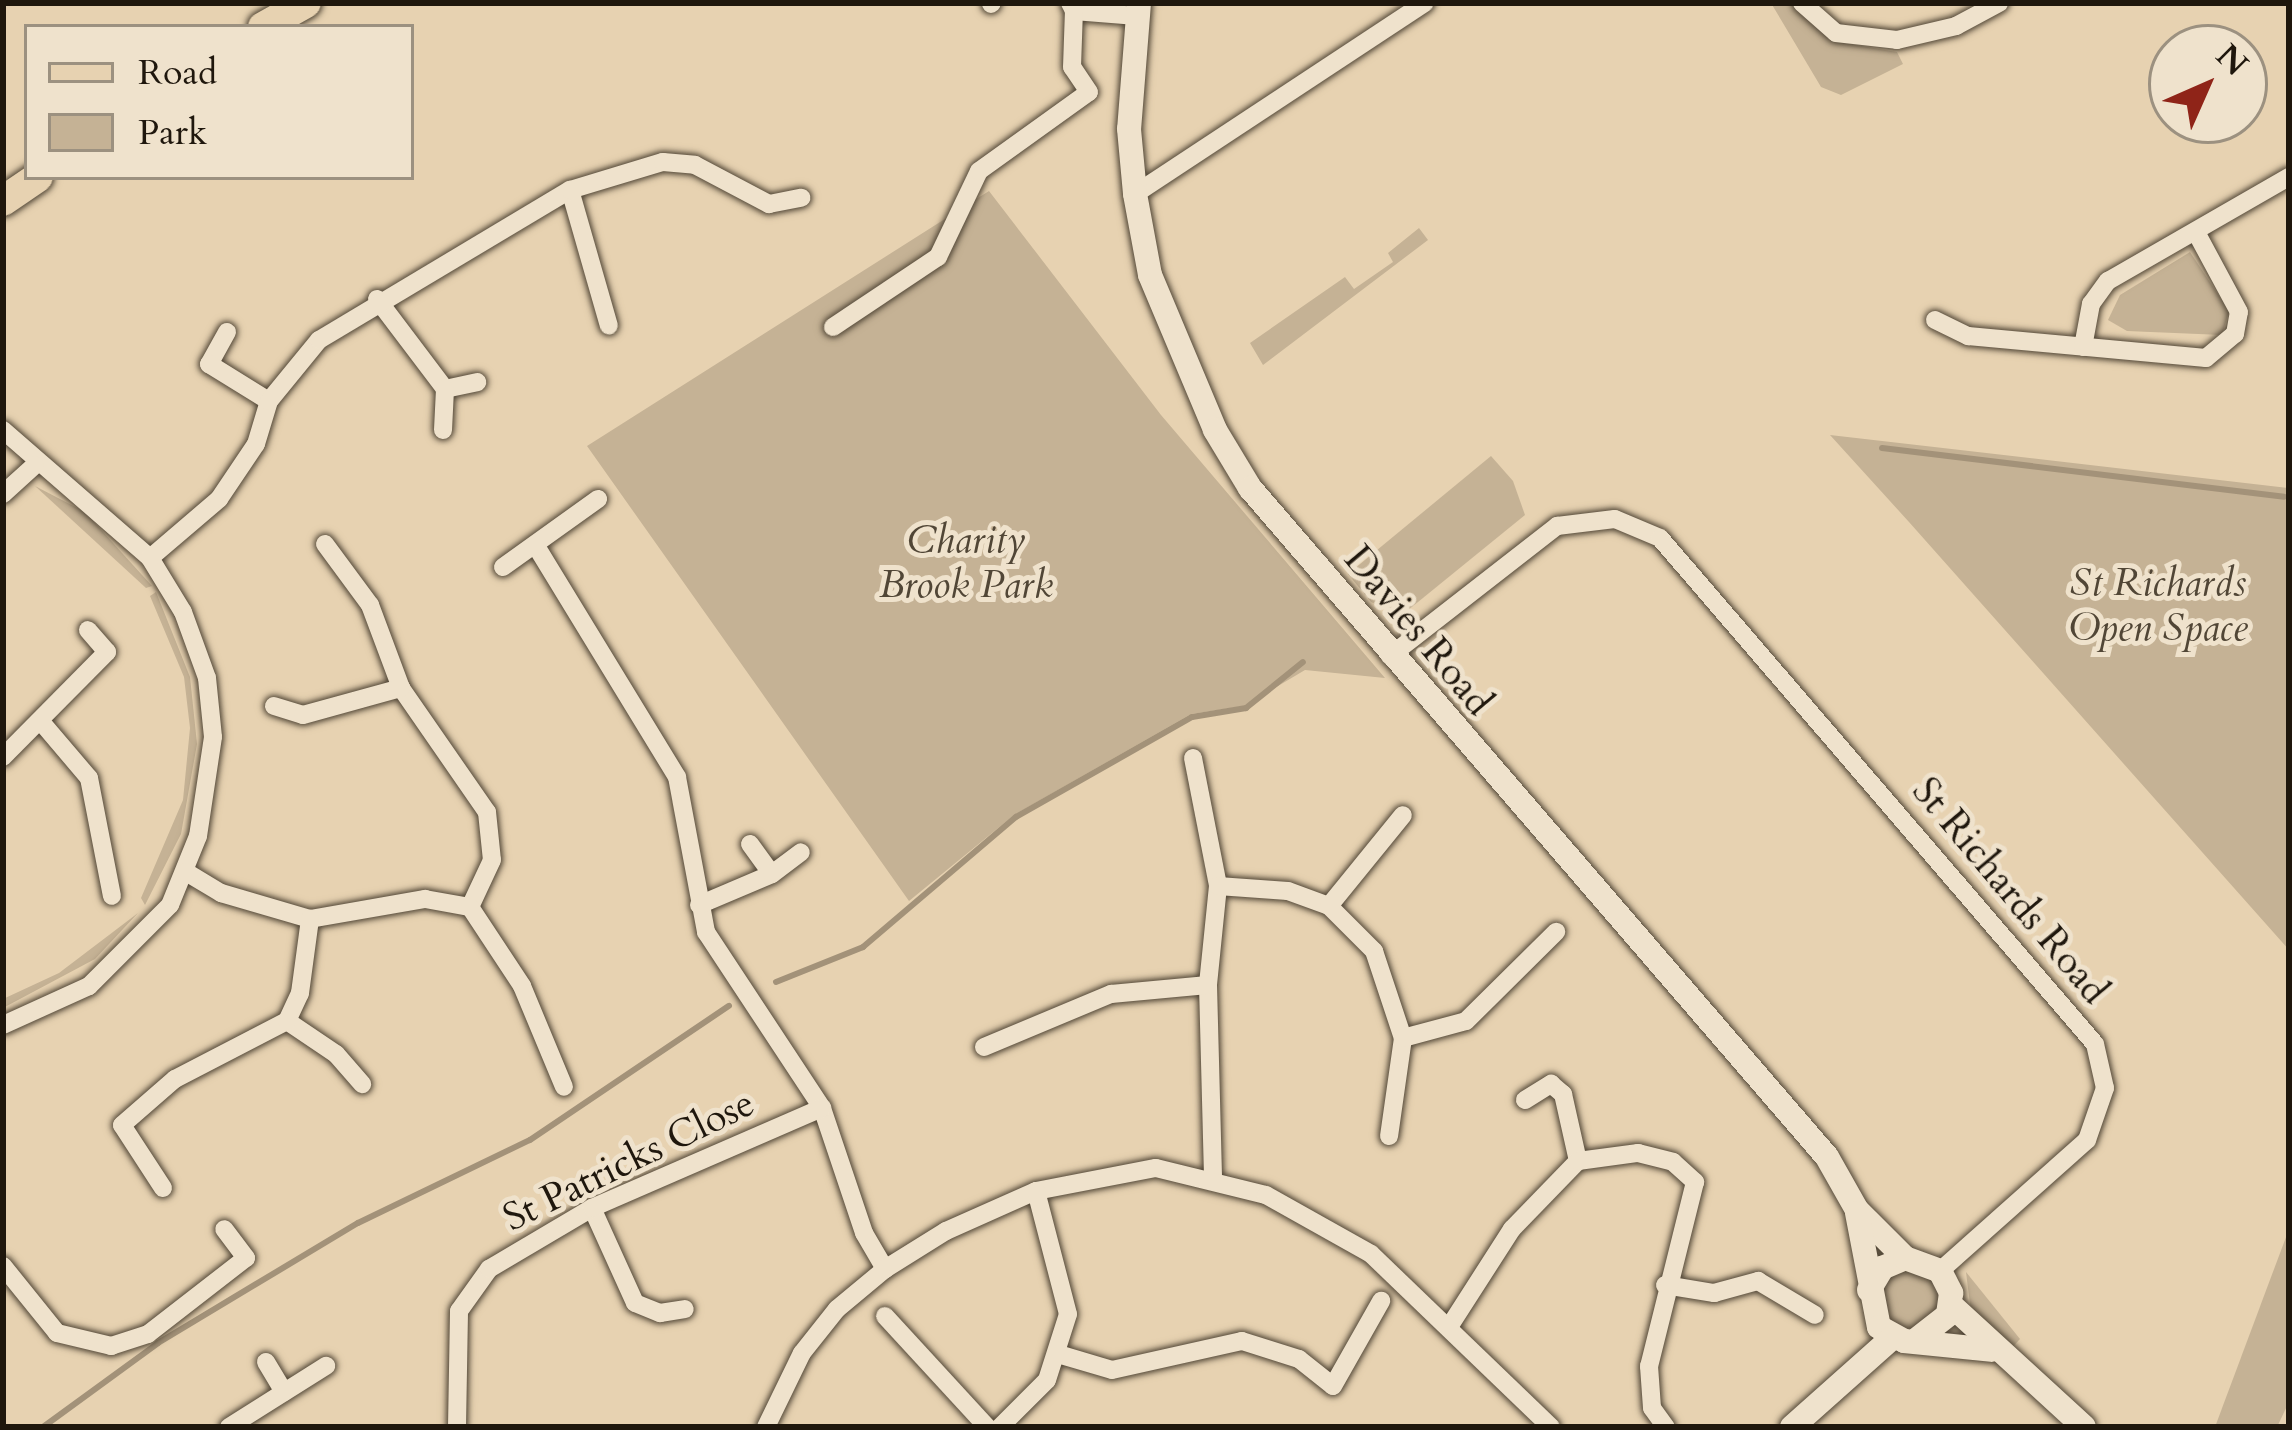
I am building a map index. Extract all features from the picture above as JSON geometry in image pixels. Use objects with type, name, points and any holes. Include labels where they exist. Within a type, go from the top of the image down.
[{"type":"main road","points":[[268,24],[306,3]]},
{"type":"main road","points":[[3,201],[34,180]]},
{"type":"street","points":[[1135,194],[1425,3]]},
{"type":"street","points":[[1802,3],[1836,33],[1897,40],[1956,26],[1999,3]]},
{"type":"street","points":[[832,327],[938,257],[980,171],[1089,92],[1072,67],[1072,7],[1138,9]]},
{"type":"street","name":"Davies Road","points":[[1138,9],[1129,129],[1150,275],[1215,430],[1250,488],[1390,656],[1827,1156],[1857,1210],[1905,1258],[1940,1271]]},
{"type":"street","points":[[150,558],[219,499],[256,444],[269,401],[319,340],[377,299],[570,190],[663,162],[695,165],[769,204],[801,198]]},
{"type":"street","points":[[2083,347],[2098,291],[2289,177]]},
{"type":"street","points":[[570,190],[608,326]]},
{"type":"street","points":[[1935,320],[1968,336],[2195,358],[2228,341],[2237,325],[2235,299],[2196,232]]},
{"type":"street","points":[[377,299],[445,389],[443,430]]},
{"type":"street","points":[[227,332],[209,364],[269,401]]},
{"type":"street","points":[[445,389],[477,382]]},
{"type":"street","points":[[3,430],[35,465],[116,522],[150,558],[183,612],[207,678],[212,718],[207,798],[186,872],[170,905],[89,986],[3,1025]]},
{"type":"street","points":[[3,494],[35,465]]},
{"type":"street","points":[[503,568],[598,499]]},
{"type":"street","name":"St Richards Road","points":[[1390,656],[1557,526],[1615,519],[1643,527],[1678,558],[2096,1043],[2105,1088],[2087,1140],[1940,1271]]},
{"type":"street","points":[[325,544],[370,605],[401,688],[493,828],[492,860],[470,907]]},
{"type":"street","points":[[536,546],[677,777],[706,932],[822,1108],[864,1233],[885,1269]]},
{"type":"street","points":[[3,757],[43,724],[107,652],[88,630]]},
{"type":"street","points":[[274,706],[302,716],[401,688]]},
{"type":"street","points":[[43,724],[88,778],[112,896]]},
{"type":"street","points":[[1193,758],[1218,886],[1208,985],[1213,1177]]},
{"type":"street","points":[[1328,906],[1403,815]]},
{"type":"street","points":[[750,844],[772,874]]},
{"type":"street","points":[[699,905],[772,874],[801,852]]},
{"type":"street","points":[[186,872],[221,893],[310,919],[424,899],[470,907],[522,986],[564,1087]]},
{"type":"street","points":[[1218,886],[1288,891],[1328,906],[1382,964],[1403,1038],[1389,1136]]},
{"type":"street","points":[[163,1188],[122,1125],[175,1079],[287,1021],[299,993],[310,919]]},
{"type":"street","points":[[1403,1038],[1466,1021],[1556,932]]},
{"type":"street","points":[[984,1047],[1111,994],[1208,985]]},
{"type":"street","points":[[287,1021],[345,1062],[362,1084]]},
{"type":"street","points":[[1525,1100],[1551,1084],[1563,1094],[1578,1161]]},
{"type":"street","name":"St Patricks Close","points":[[457,1427],[458,1311],[505,1258],[592,1208],[822,1108]]},
{"type":"street","points":[[1450,1324],[1512,1229],[1578,1161],[1656,1155],[1691,1174],[1649,1366],[1652,1408],[1666,1427]]},
{"type":"street","points":[[766,1427],[802,1353],[837,1309],[885,1269],[946,1231],[1036,1191],[1116,1171],[1213,1177],[1265,1195],[1371,1254],[1450,1324],[1551,1427]]},
{"type":"street","points":[[1000,1427],[1039,1393],[1058,1354],[1065,1286],[1036,1191]]},
{"type":"street","points":[[592,1208],[635,1303],[660,1313],[685,1309]]},
{"type":"street","name":"Davies Road","points":[[1857,1210],[1874,1319]]},
{"type":"street","points":[[3,1266],[57,1333],[111,1346],[148,1334],[246,1258],[224,1228]]},
{"type":"street","points":[[1869,1290],[1882,1268],[1905,1258]]},
{"type":"street","points":[[1940,1271],[1951,1305],[1992,1350],[2084,1427]]},
{"type":"street","points":[[1665,1285],[1714,1293],[1758,1281],[1815,1315]]},
{"type":"street","points":[[1058,1354],[1112,1370],[1242,1341],[1299,1359],[1333,1386],[1381,1301]]},
{"type":"street","points":[[1792,1427],[1904,1339],[1936,1332],[1951,1305]]},
{"type":"street","points":[[885,1316],[987,1427]]},
{"type":"street","points":[[1865,1366],[1874,1319],[1904,1339],[1992,1350]]},
{"type":"street","points":[[266,1362],[284,1392]]},
{"type":"street","points":[[229,1427],[326,1366]]},
{"type":"green space","points":[[1771,3],[1791,3],[1832,41],[1897,52],[1903,64],[1841,95],[1821,87]]},
{"type":"green space","name":"Charity Brook Park","points":[[989,191],[1161,415],[1385,678],[1305,670],[1244,706],[1191,714],[1014,815],[909,901],[587,446]]},
{"type":"green space","points":[[1419,228],[1428,240],[1263,365],[1250,343],[1345,277],[1354,289],[1393,262],[1388,253]]},
{"type":"green space","points":[[2190,252],[2229,311],[2222,335],[2127,331],[2108,320],[2120,295]]},
{"type":"green space","name":"St Richards Open Space","points":[[1830,435],[2289,488],[2289,950],[1909,522]]},
{"type":"green space","points":[[1491,456],[1513,481],[1525,515],[1402,615],[1371,602],[1348,574]]},
{"type":"green space","points":[[35,486],[85,512],[152,586],[146,588]]},
{"type":"green space","points":[[156,592],[190,677],[197,744],[181,834],[145,905],[141,898],[183,800],[190,728],[184,677],[150,596]]},
{"type":"green space","points":[[138,913],[95,959],[3,1008],[3,999],[59,973]]},
{"type":"green space","points":[[2289,1229],[2289,1402],[2277,1427],[2215,1427]]},
{"type":"green space","points":[[1910,1270],[1930,1279],[1939,1299],[1930,1319],[1910,1328],[1890,1319],[1881,1299],[1890,1279]]},
{"type":"green space","points":[[1966,1272],[2020,1339],[2008,1352],[1971,1312]]},
{"type":"waterway","points":[[1882,448],[2284,497]]},
{"type":"waterway","points":[[776,982],[863,947],[1016,817],[1192,717],[1246,708],[1303,662]]},
{"type":"waterway","points":[[43,1427],[158,1343],[358,1223],[530,1140],[729,1006]]}]
